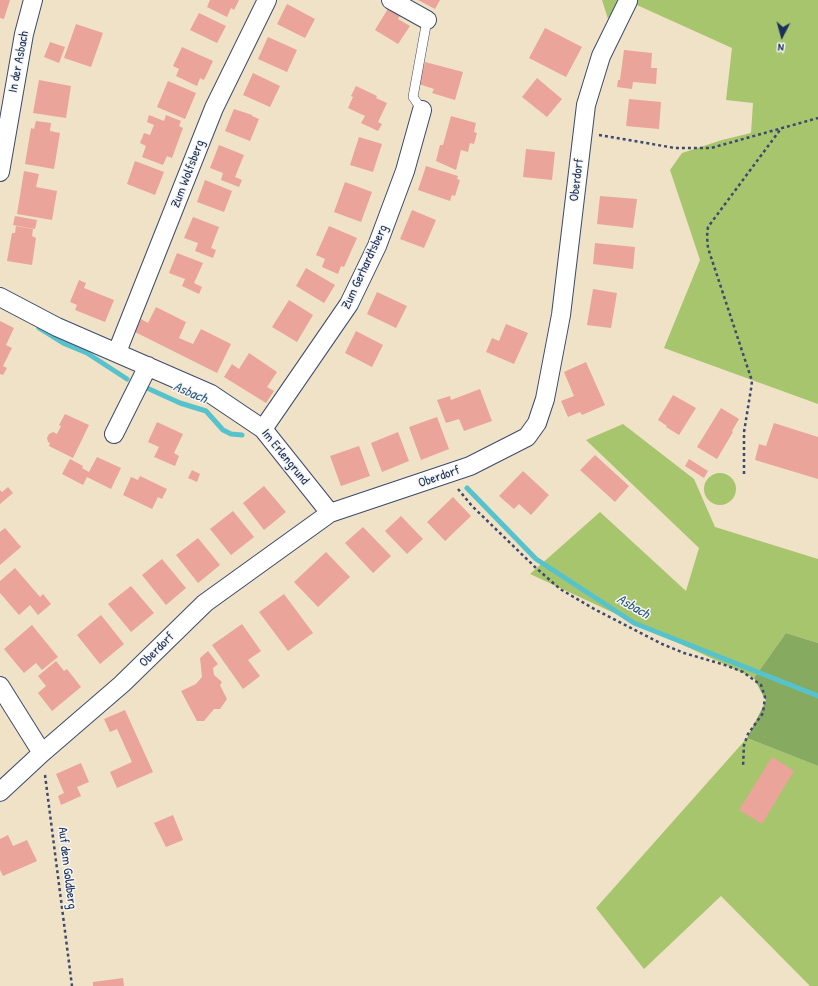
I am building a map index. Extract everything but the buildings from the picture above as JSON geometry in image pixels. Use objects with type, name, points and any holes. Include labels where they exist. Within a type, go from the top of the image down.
[{"type":"street","name":"In der Asbach","points":[[0,172],[24,34],[33,0]]},
{"type":"street","name":"Zum Wolfsberg","points":[[117,352],[214,108],[267,0]]},
{"type":"street","points":[[391,0],[427,20]]},
{"type":"street","name":"Oberdorf","points":[[0,792],[42,753],[122,684],[205,603],[330,513],[470,466],[527,437],[537,423],[545,399],[561,315],[586,105],[601,56],[628,1]]},
{"type":"street","name":"Zum Gerhardtsberg","points":[[263,429],[349,304],[380,238],[405,171],[422,110]]},
{"type":"street","name":"Im Erlengrund","points":[[0,297],[57,326],[211,394],[263,429],[330,513]]},
{"type":"street","points":[[114,434],[148,366]]},
{"type":"street","points":[[0,686],[42,753]]},
{"type":"lane","points":[[422,110],[413,97],[427,20]]},
{"type":"path","points":[[583,132],[676,148],[711,148],[780,130],[818,118]]},
{"type":"path","points":[[744,474],[744,432],[752,381],[708,248],[707,236],[708,227],[780,130]]},
{"type":"path","points":[[446,474],[472,506],[534,567],[560,589],[596,610],[662,644],[684,653],[731,667],[743,672],[761,685],[765,697],[763,713],[748,734],[744,745],[742,766]]},
{"type":"path","name":"Auf dem Goldberg","points":[[42,753],[72,986]]},
{"type":"green space","points":[[602,0],[818,0],[818,404],[664,348],[700,260],[670,170],[682,153],[722,140],[751,133],[753,103],[726,100],[732,48],[628,1],[608,19]]},
{"type":"green space","points":[[623,424],[694,479],[715,527],[818,559],[818,643],[786,633],[754,678],[530,574],[600,512],[686,591],[699,548],[586,440]]},
{"type":"green space","points":[[717,473],[723,473],[733,480],[736,489],[735,495],[729,502],[723,505],[717,505],[707,498],[704,492],[704,486],[711,476]]},
{"type":"green space","points":[[786,633],[818,643],[818,766],[747,738],[766,701],[754,678]]},
{"type":"green space","points":[[747,738],[818,766],[818,986],[810,986],[721,896],[644,969],[596,908]]},
{"type":"waterway","name":"Asbach","points":[[39,328],[63,343],[87,353],[127,379]]},
{"type":"waterway","name":"Asbach","points":[[147,388],[180,403],[206,411],[223,430],[231,434],[242,435]]},
{"type":"waterway","name":"Asbach","points":[[467,488],[536,559],[634,623],[818,696]]}]
